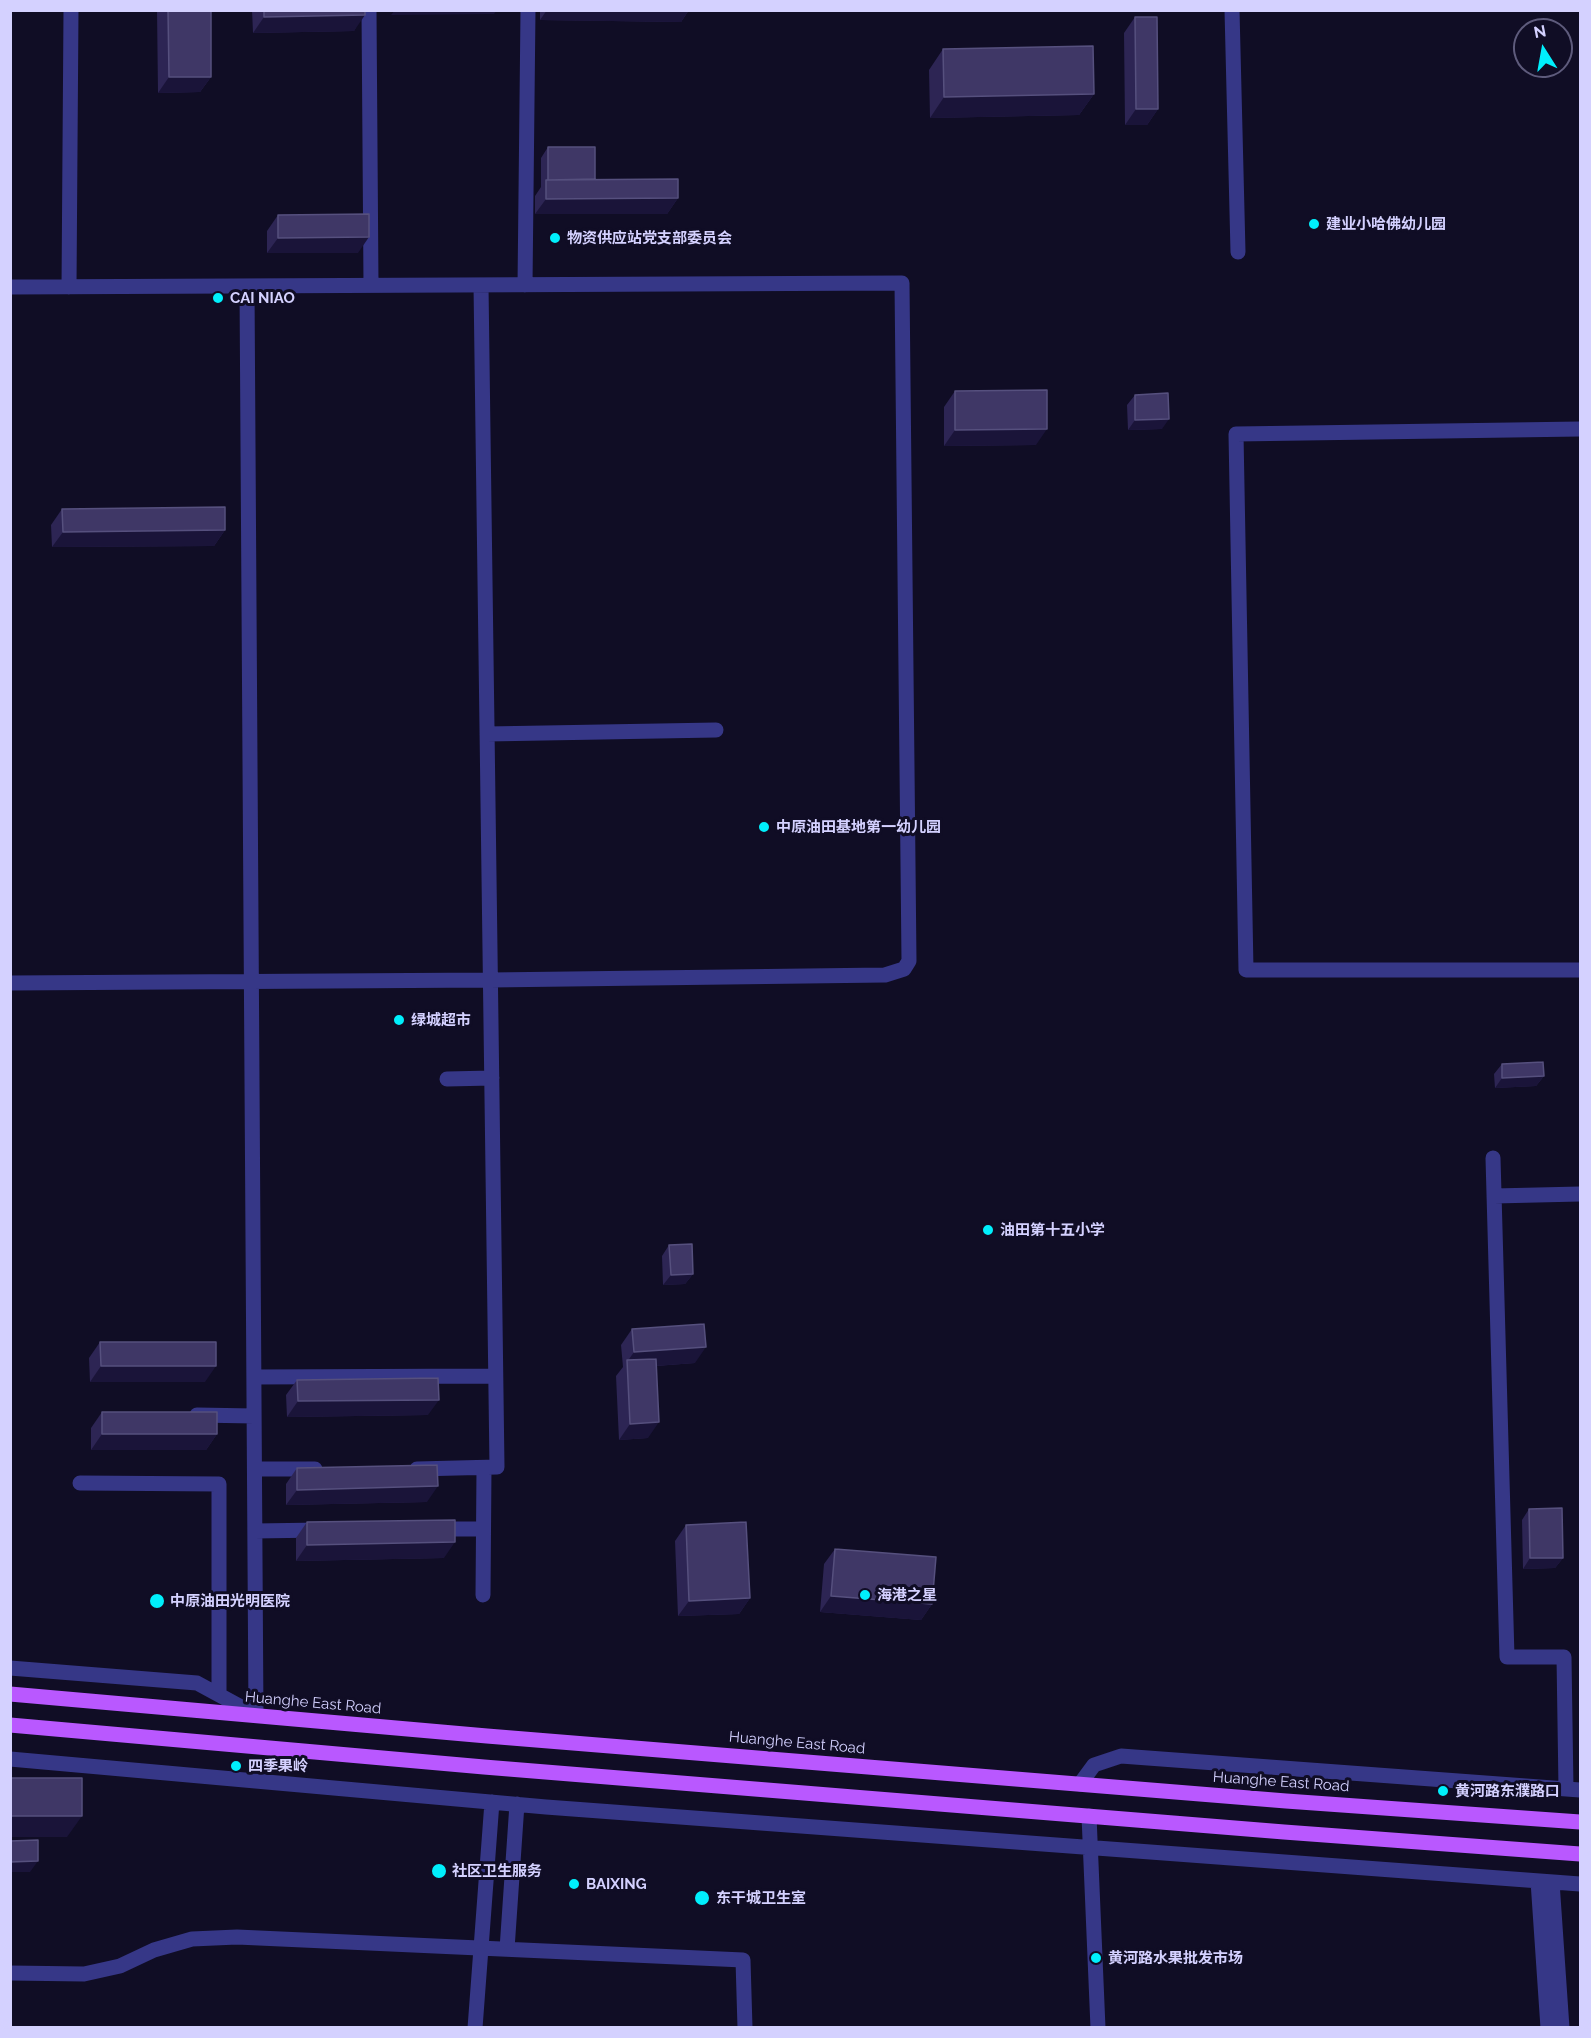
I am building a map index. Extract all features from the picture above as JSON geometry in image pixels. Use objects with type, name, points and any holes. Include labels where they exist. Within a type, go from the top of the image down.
[{"type":"main road","name":"Huanghe East Road","points":[[10,1694],[487,1737],[1581,1822]]},
{"type":"main road","points":[[10,1725],[484,1767],[1581,1854]]},
{"type":"street","points":[[69,287],[71,10]]},
{"type":"street","points":[[369,10],[371,285]]},
{"type":"street","points":[[525,285],[528,10]]},
{"type":"street","points":[[1232,10],[1238,252]]},
{"type":"street","points":[[10,287],[903,283],[909,961],[904,969],[885,975],[251,982],[10,982]]},
{"type":"street","points":[[481,285],[495,1376],[490,1468],[483,1529],[483,1595]]},
{"type":"street","points":[[247,286],[256,1715]]},
{"type":"street","points":[[1581,429],[1236,434],[1246,970],[1581,970]]},
{"type":"street","points":[[487,734],[716,730]]},
{"type":"street","points":[[447,1079],[492,1078]]},
{"type":"street","points":[[1080,1784],[1094,1765],[1121,1756],[1573,1790],[1564,1657],[1507,1657],[1493,1158]]},
{"type":"street","points":[[1494,1196],[1581,1194]]},
{"type":"street","points":[[254,1377],[495,1376]]},
{"type":"street","points":[[186,1415],[254,1416]]},
{"type":"street","points":[[404,1469],[490,1468]]},
{"type":"street","points":[[255,1469],[335,1469]]},
{"type":"street","points":[[80,1483],[219,1484],[219,1693]]},
{"type":"street","points":[[415,1529],[483,1529]]},
{"type":"street","points":[[255,1531],[335,1530]]},
{"type":"street","points":[[10,1668],[197,1683],[256,1715]]},
{"type":"street","points":[[10,1758],[492,1802],[1581,1884]]},
{"type":"street","points":[[474,2028],[492,1802]]},
{"type":"street","points":[[507,1949],[517,1804]]},
{"type":"street","points":[[1089,1816],[1098,2028]]},
{"type":"street","points":[[1545,1881],[1548,2028]]},
{"type":"street","points":[[1545,1881],[1562,2028]]},
{"type":"street","points":[[10,1973],[84,1974],[120,1966],[154,1950],[192,1939],[237,1937],[743,1960],[745,2028]]},
{"type":"building","points":[[168,10],[211,10],[211,77],[169,77]]},
{"type":"building","points":[[264,10],[365,10],[365,15],[264,17]]},
{"type":"building","points":[[1135,17],[1157,17],[1158,109],[1136,109]]},
{"type":"building","points":[[1093,46],[1094,94],[944,97],[943,49]]},
{"type":"building","points":[[548,147],[595,147],[595,179],[548,180]]},
{"type":"building","points":[[678,179],[678,198],[546,199],[546,180]]},
{"type":"building","points":[[369,214],[369,237],[278,238],[278,215]]},
{"type":"building","points":[[1047,390],[1047,429],[955,430],[955,391]]},
{"type":"building","points":[[1168,393],[1169,419],[1135,420],[1135,395]]},
{"type":"building","points":[[225,507],[225,530],[63,532],[62,509]]},
{"type":"building","points":[[1543,1062],[1544,1076],[1502,1078],[1502,1064]]},
{"type":"building","points":[[692,1244],[693,1274],[671,1275],[669,1245]]},
{"type":"building","points":[[704,1324],[706,1347],[634,1352],[632,1329]]},
{"type":"building","points":[[100,1342],[216,1342],[216,1366],[101,1366]]},
{"type":"building","points":[[656,1359],[659,1422],[630,1424],[627,1360]]},
{"type":"building","points":[[438,1378],[439,1400],[298,1401],[297,1380]]},
{"type":"building","points":[[102,1412],[217,1412],[217,1434],[102,1434]]},
{"type":"building","points":[[437,1465],[438,1486],[297,1490],[297,1468]]},
{"type":"building","points":[[1562,1508],[1563,1558],[1530,1558],[1529,1509]]},
{"type":"building","points":[[455,1520],[455,1542],[307,1545],[307,1522]]},
{"type":"building","points":[[746,1522],[750,1598],[689,1601],[686,1525]]},
{"type":"building","points":[[835,1549],[936,1557],[932,1604],[831,1596]]},
{"type":"building","points":[[10,1778],[82,1778],[82,1816],[10,1816]]},
{"type":"building","points":[[38,1840],[38,1861],[10,1862],[10,1841]]},
{"type":"place","name":"建业小哈佛幼儿园","points":[[1314,224]]},
{"type":"place","name":"物资供应站党支部委员会","points":[[555,238]]},
{"type":"place","name":"CAI NIAO","points":[[218,298]]},
{"type":"place","name":"中原油田基地第一幼儿园","points":[[764,827]]},
{"type":"place","name":"绿城超市","points":[[399,1020]]},
{"type":"place","name":"油田第十五小学","points":[[988,1230]]},
{"type":"place","name":"海港之星","points":[[865,1595]]},
{"type":"place","name":"中原油田光明医院","points":[[157,1601]]},
{"type":"place","name":"四季果岭","points":[[236,1766]]},
{"type":"place","name":"黄河路东濮路口","points":[[1443,1791]]},
{"type":"place","name":"社区卫生服务","points":[[439,1871]]},
{"type":"place","name":"BAIXING","points":[[574,1884]]},
{"type":"place","name":"东干城卫生室","points":[[702,1898]]},
{"type":"place","name":"黄河路水果批发市场","points":[[1096,1958]]}]
